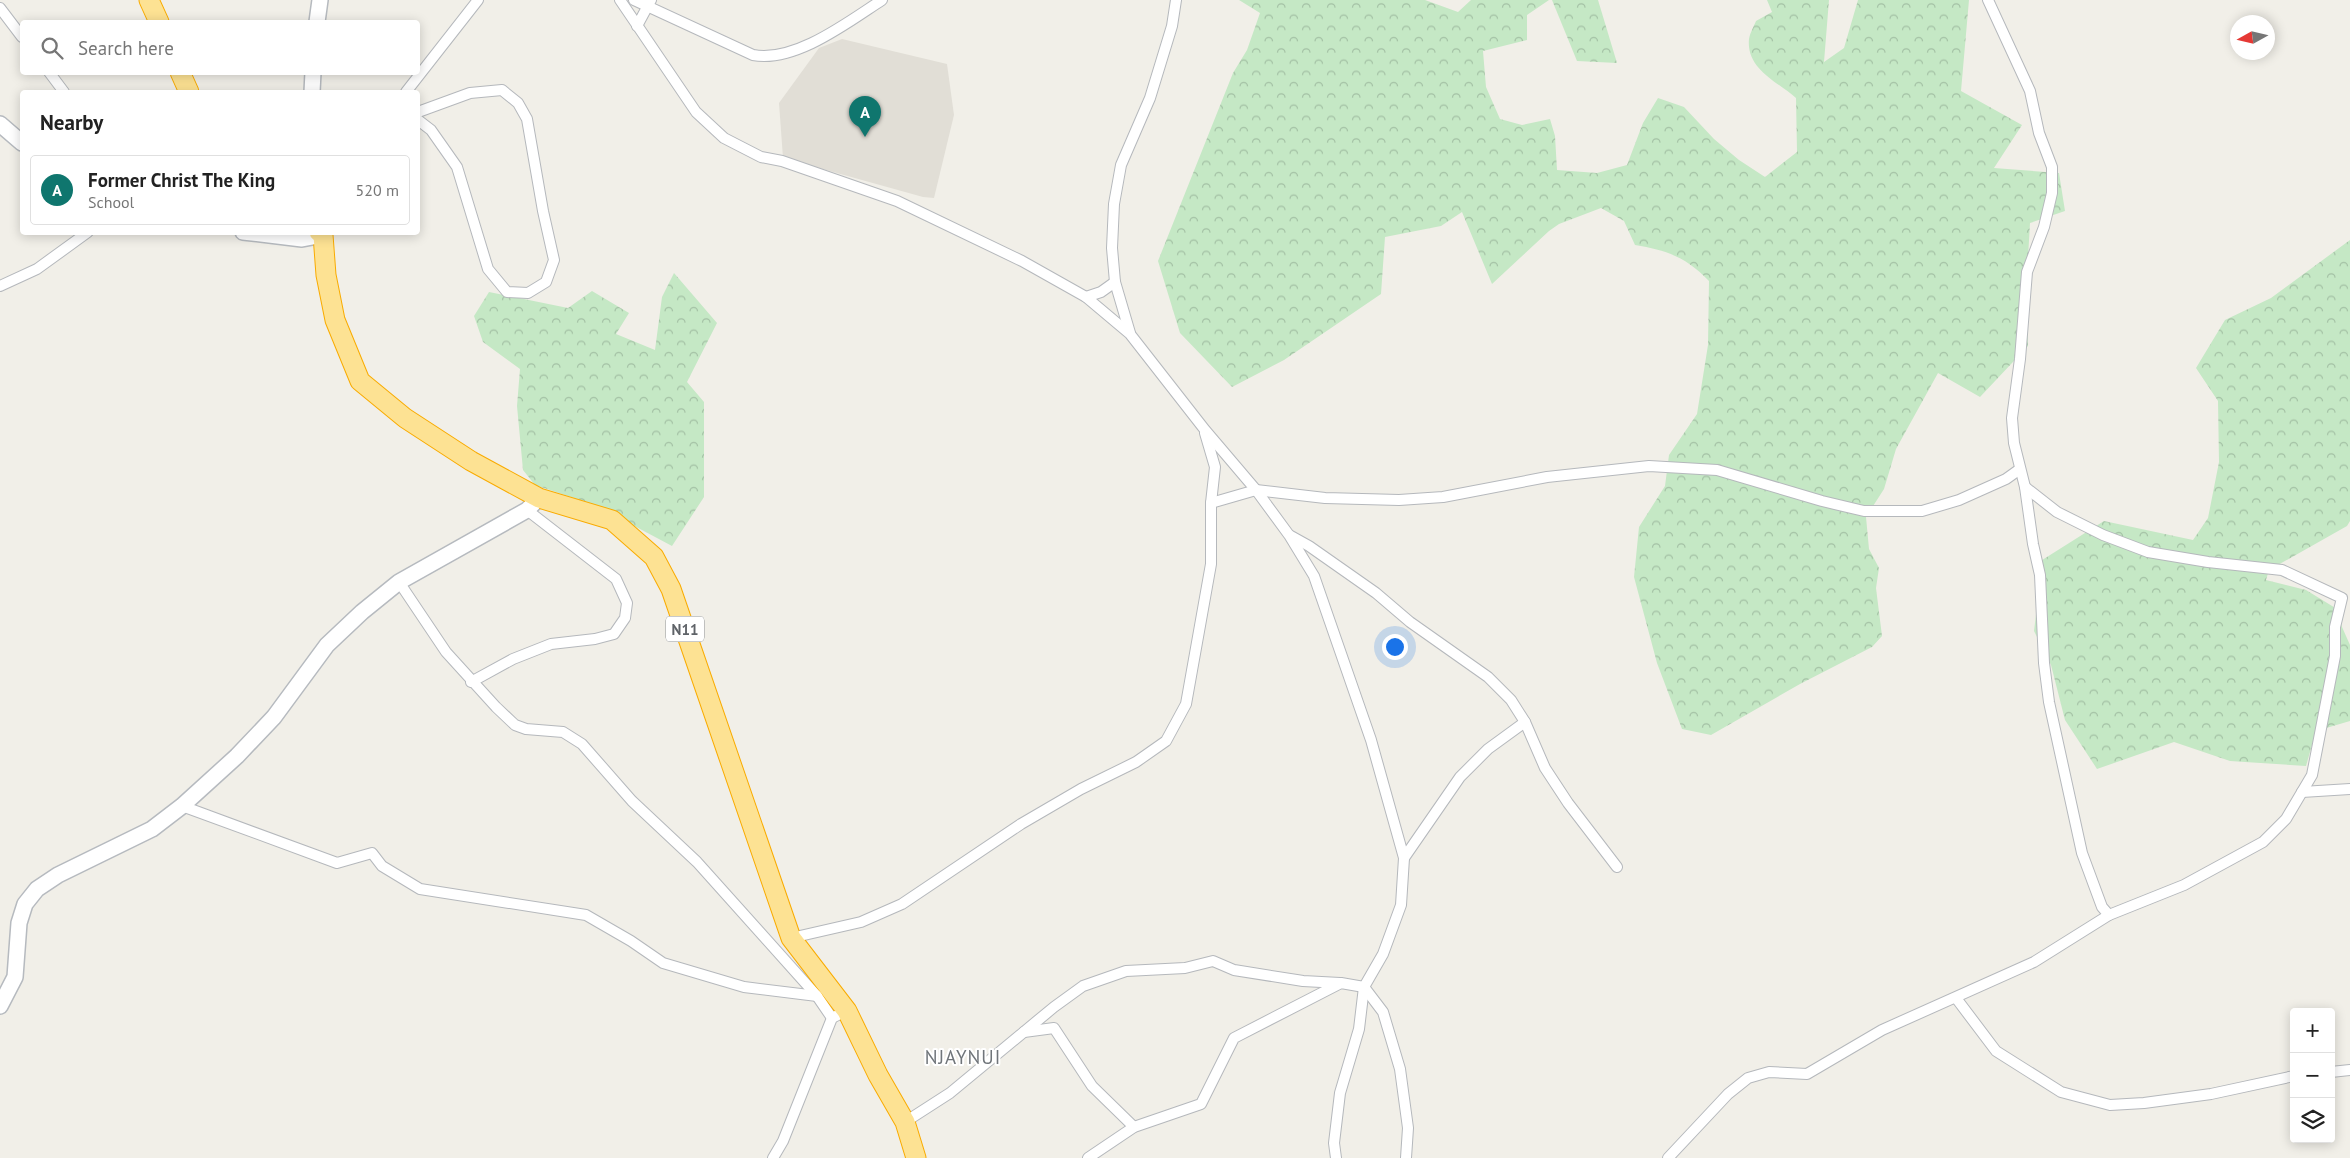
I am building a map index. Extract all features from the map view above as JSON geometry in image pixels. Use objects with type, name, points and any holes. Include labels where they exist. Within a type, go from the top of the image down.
[{"type":"highway","points":[[149,0],[158,20]]},
{"type":"highway","points":[[181,75],[188,90]]},
{"type":"highway","name":"N11","points":[[321,235],[326,275],[335,320],[360,381],[405,418],[533,504],[612,520],[654,557],[671,589],[791,938],[878,1075],[905,1122],[916,1158]]},
{"type":"street","points":[[317,20],[320,0]]},
{"type":"street","points":[[420,74],[478,0]]},
{"type":"street","points":[[620,0],[696,112],[724,138],[762,157],[782,161],[898,201],[1022,261],[1086,297],[1130,334],[1205,430],[1256,490],[1289,535],[1314,576],[1333,628],[1371,740],[1404,858],[1401,905],[1383,954],[1364,988],[1359,1029],[1340,1092],[1334,1143],[1336,1158]]},
{"type":"street","points":[[634,0],[649,3],[753,55],[770,57],[825,38],[882,0]]},
{"type":"street","points":[[1130,334],[1115,282],[1112,239],[1114,204],[1121,165],[1150,98],[1172,26],[1176,0]]},
{"type":"street","points":[[1988,0],[2030,91],[2038,133],[2052,167],[2050,202],[2044,228],[2027,272],[2020,359],[2012,418],[2014,442],[2025,488],[2032,544],[2040,574],[2044,663],[2049,702],[2082,853],[2102,907],[2109,915]]},
{"type":"street","points":[[637,26],[649,3]]},
{"type":"street","points":[[0,8],[20,34]]},
{"type":"street","points":[[51,75],[62,90]]},
{"type":"street","points":[[312,90],[313,75]]},
{"type":"street","points":[[408,90],[419,75]]},
{"type":"street","points":[[420,111],[470,93],[502,90],[518,103],[528,119],[543,211],[554,260],[546,282],[528,293],[507,292],[488,269],[457,167],[431,130],[420,122]]},
{"type":"street","points":[[0,124],[20,141]]},
{"type":"street","points":[[0,286],[36,269],[84,235]]},
{"type":"street","points":[[268,235],[302,239],[315,235]]},
{"type":"street","points":[[1086,297],[1101,292],[1115,282]]},
{"type":"street","points":[[791,938],[861,922],[902,904],[1021,824],[1081,789],[1136,762],[1166,741],[1186,704],[1211,564],[1211,503],[1215,467],[1205,430]]},
{"type":"street","points":[[1211,503],[1256,490],[1325,498],[1399,500],[1443,497],[1547,477],[1649,466],[1717,470],[1822,501],[1864,510],[1922,511],[1959,500],[2006,479],[2020,469]]},
{"type":"street","points":[[1668,1158],[1728,1094],[1748,1078],[1769,1072],[1807,1074],[1882,1030],[2034,962],[2109,915],[2184,885],[2263,842],[2286,819],[2312,775],[2323,728],[2335,656],[2335,627],[2342,598],[2282,570],[2208,562],[2148,552],[2103,535],[2057,512],[2025,488]]},
{"type":"street","points":[[0,1006],[15,977],[18,923],[25,904],[37,889],[58,875],[152,829],[182,806],[237,756],[274,717],[327,646],[362,612],[399,582],[533,504],[616,579],[627,603],[625,618],[614,634],[595,639],[551,644],[513,659],[471,682]]},
{"type":"street","points":[[1289,535],[1309,546],[1376,593],[1410,622],[1488,677],[1512,700],[1525,722],[1545,768],[1568,803],[1617,867]]},
{"type":"street","points":[[399,582],[446,652],[471,682],[515,725],[526,729],[563,732],[582,744],[632,801],[697,862],[816,996],[840,1014],[783,1141],[773,1158]]},
{"type":"street","points":[[1404,858],[1460,777],[1488,749],[1525,722]]},
{"type":"street","points":[[2302,792],[2350,789]]},
{"type":"street","points":[[182,806],[337,863],[372,853],[382,866],[420,889],[586,915],[631,941],[663,963],[744,987],[816,996]]},
{"type":"street","points":[[905,1122],[950,1092],[1083,986],[1126,971],[1185,968],[1213,961],[1234,970],[1303,981],[1341,983],[1364,988],[1382,1012],[1400,1070],[1408,1128],[1406,1158]]},
{"type":"street","points":[[1088,1158],[1134,1127],[1201,1104],[1234,1038],[1341,983]]},
{"type":"street","points":[[1956,998],[1996,1051],[2062,1092],[2110,1105],[2144,1103],[2211,1094],[2290,1077]]},
{"type":"street","points":[[1024,1032],[1054,1028],[1092,1086],[1134,1127]]},
{"type":"street","points":[[2335,1072],[2350,1070]]},
{"type":"shaded area","points":[[842,39],[947,64],[954,115],[934,198],[923,197],[783,158],[779,103],[819,48]]},
{"type":"green space","points":[[1239,0],[1425,0],[1458,12],[1471,0],[1549,0],[1527,15],[1527,40],[1483,51],[1486,87],[1500,119],[1522,125],[1550,119],[1555,136],[1557,170],[1597,173],[1627,165],[1643,123],[1658,98],[1684,107],[1714,139],[1739,160],[1765,177],[1797,152],[1796,98],[1758,67],[1749,49],[1749,39],[1756,21],[1772,12],[1767,0],[1829,0],[1824,62],[1844,48],[1858,0],[1969,0],[1961,91],[2022,125],[1994,168],[2059,173],[2065,211],[2030,223],[2026,293],[2028,346],[1980,397],[1938,373],[1896,449],[1884,489],[1866,517],[1869,549],[1879,568],[1876,588],[1882,636],[1872,647],[1800,684],[1711,735],[1682,729],[1657,663],[1634,577],[1639,527],[1665,486],[1669,455],[1697,414],[1708,345],[1709,281],[1684,260],[1666,252],[1635,245],[1624,221],[1601,208],[1559,224],[1492,284],[1462,212],[1441,226],[1385,237],[1381,294],[1284,360],[1232,387],[1180,333],[1158,261],[1233,73],[1247,50],[1260,13]]},
{"type":"green space","points":[[1552,0],[1598,0],[1617,63],[1577,61]]},
{"type":"green space","points":[[2350,240],[2350,521],[2347,526],[2269,570],[2266,580],[2306,590],[2337,609],[2350,645],[2350,721],[2316,731],[2306,766],[2230,761],[2174,742],[2097,769],[2065,720],[2051,665],[2034,631],[2039,590],[2039,562],[2104,521],[2193,540],[2208,518],[2219,462],[2218,401],[2196,368],[2225,320],[2271,298]]},
{"type":"green space","points":[[674,273],[717,323],[687,382],[704,402],[704,497],[672,546],[595,505],[535,485],[523,470],[517,406],[520,369],[483,342],[474,316],[489,292],[568,308],[592,291],[629,313],[616,334],[655,350],[662,297]]},
{"type":"place","name":"Former Christ The King","points":[[865,137]]},
{"type":"district","name":"NJAYNUI","points":[[963,1057]]}]
